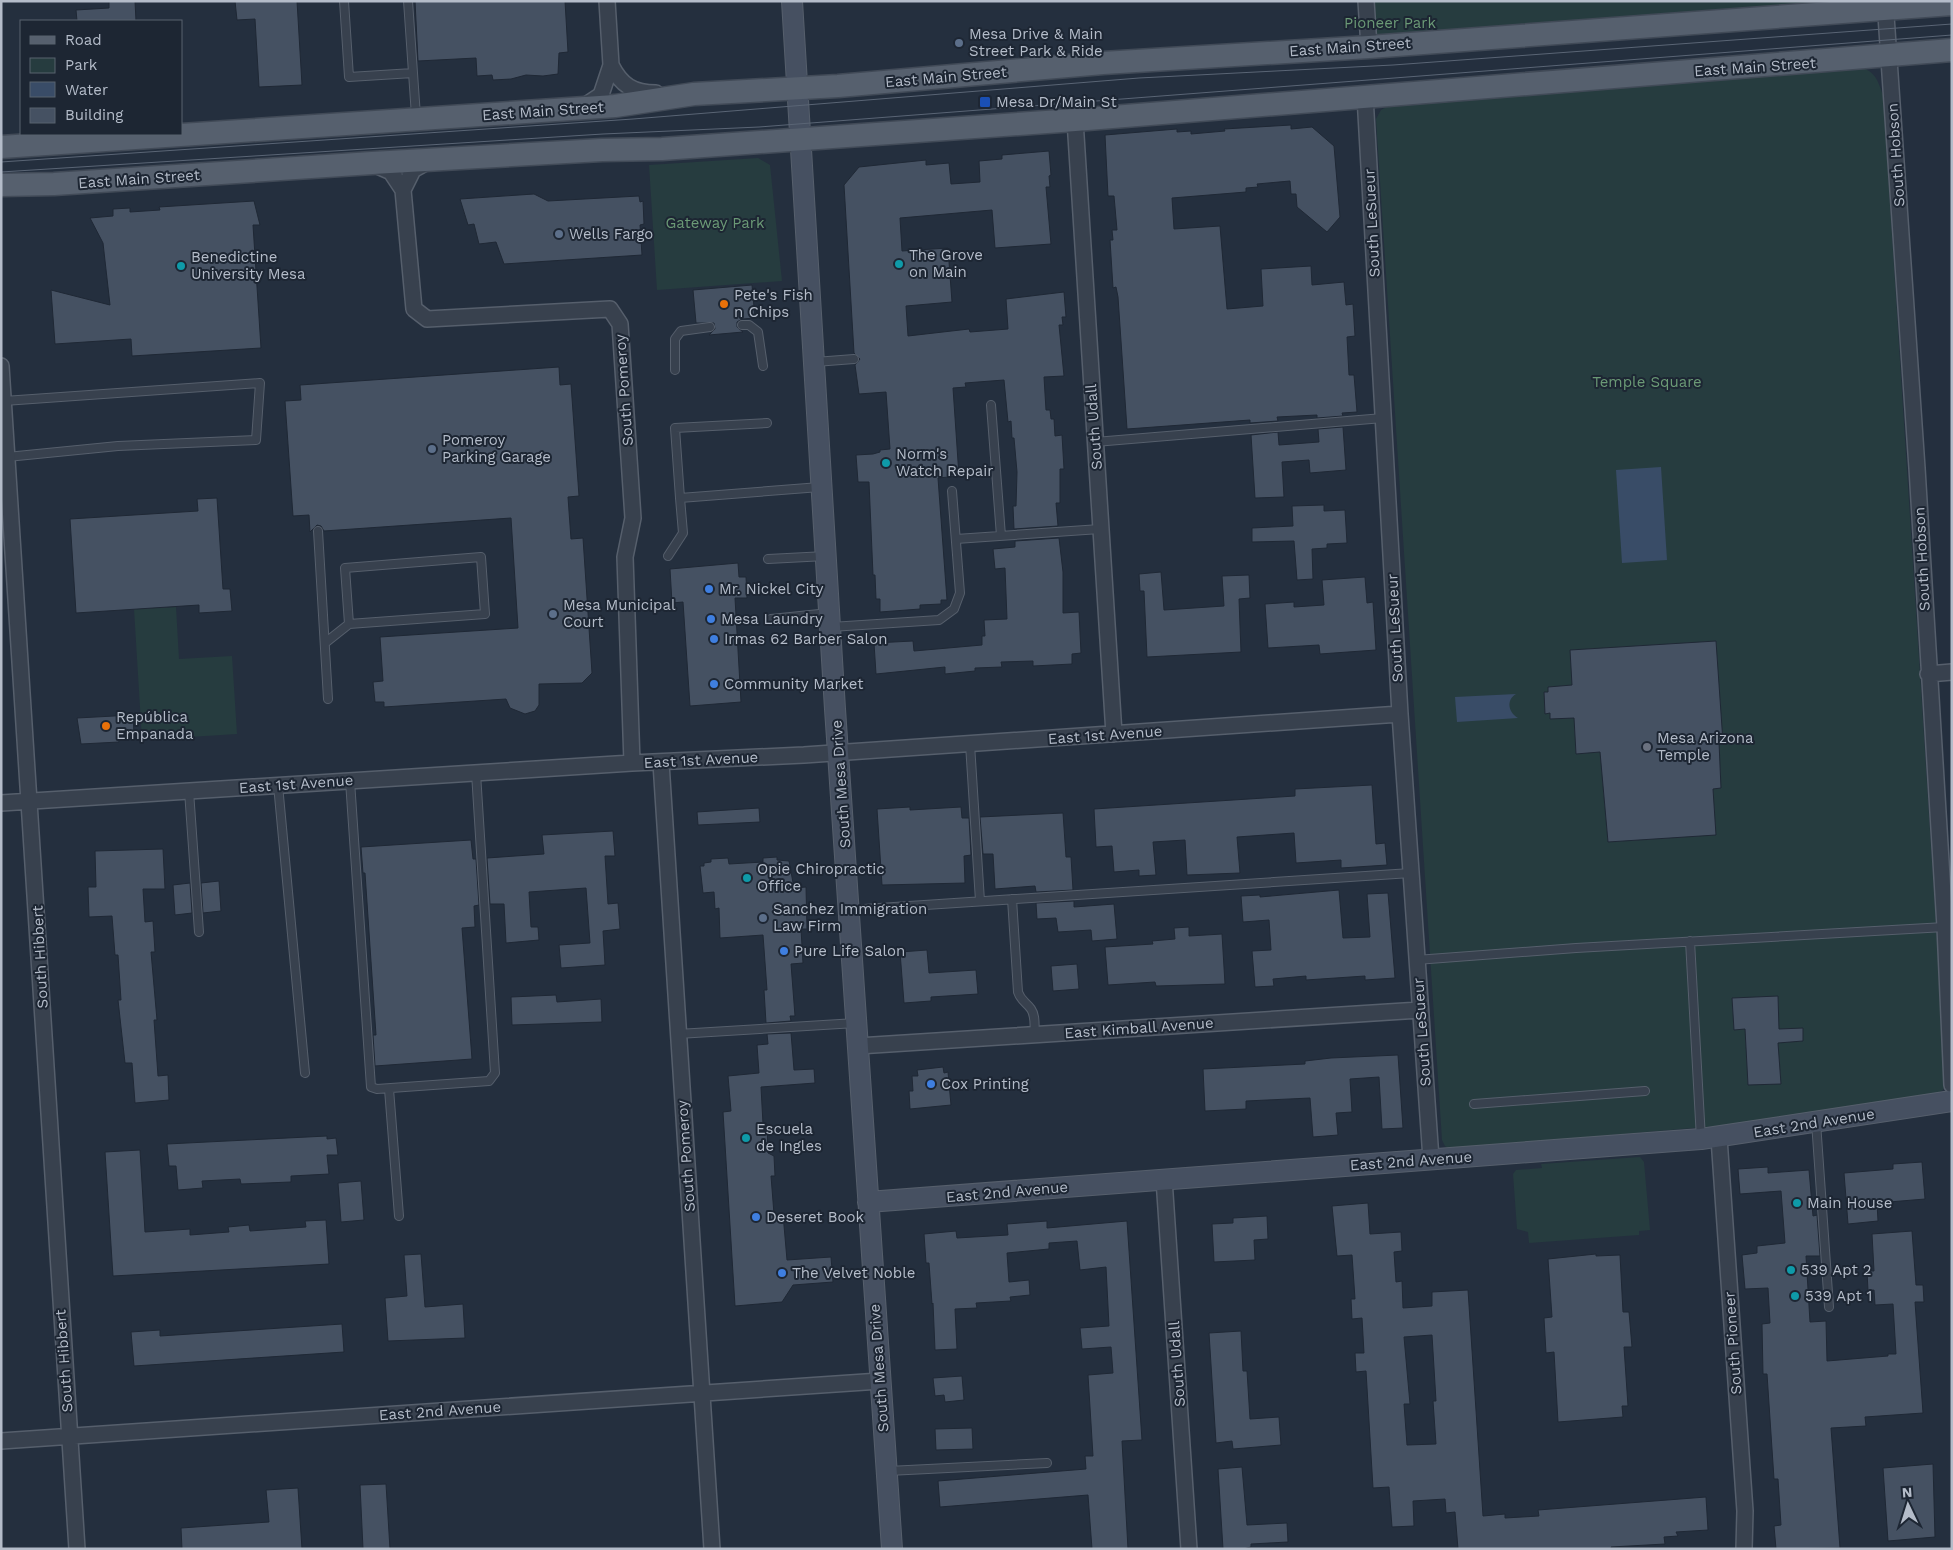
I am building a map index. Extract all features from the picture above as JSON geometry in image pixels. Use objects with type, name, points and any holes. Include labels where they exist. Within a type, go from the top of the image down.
[{"type":"main road","name":"South Mesa Drive","points":[[792,1],[813,362],[892,1549]]},
{"type":"main road","name":"East Main Street","points":[[182,133],[416,120],[615,106],[694,94],[1132,61],[1369,47],[1886,5],[1952,4]]},
{"type":"main road","name":"East Main Street","points":[[1,185],[144,179],[372,163],[799,139],[1075,120],[1365,96],[1888,45],[1952,50]]},
{"type":"main road","name":"East Main Street","points":[[1,147],[79,138],[142,135]]},
{"type":"main road","name":"East 2nd Avenue","points":[[868,1202],[1710,1138],[1952,1101]]},
{"type":"street","points":[[579,108],[601,95],[611,65],[607,1]]},
{"type":"street","points":[[1366,1],[1369,47]]},
{"type":"street","name":"South Hobson","points":[[1886,5],[1917,458],[1928,674],[1945,927],[1952,1085]]},
{"type":"street","points":[[611,65],[621,82],[638,92],[694,94]]},
{"type":"street","name":"South LeSueur","points":[[1365,96],[1400,714],[1431,1159]]},
{"type":"street","name":"South Udall","points":[[1075,120],[1114,734]]},
{"type":"street","points":[[372,163],[391,172],[403,190],[413,170],[434,160]]},
{"type":"street","name":"South Pomeroy","points":[[403,190],[414,309],[427,320],[610,309],[620,324],[633,518],[625,557],[632,763]]},
{"type":"street","name":"South Hibbert","points":[[1,366],[7,457],[6,516],[30,801],[77,1549]]},
{"type":"street","points":[[1928,674],[1952,672]]},
{"type":"street","name":"East 1st Avenue","points":[[1,803],[632,763],[661,763],[970,744],[1400,714]]},
{"type":"street","name":"South Pomeroy","points":[[661,763],[712,1549]]},
{"type":"street","name":"East Kimball Avenue","points":[[858,1046],[1420,1010]]},
{"type":"street","name":"South Pioneer","points":[[1710,1138],[1745,1511],[1744,1549]]},
{"type":"street","name":"South Udall","points":[[1164,1179],[1189,1549]]},
{"type":"street","name":"East 2nd Avenue","points":[[1,1441],[880,1381]]},
{"type":"lane","points":[[344,1],[348,76],[412,73]]},
{"type":"lane","points":[[408,1],[416,120]]},
{"type":"lane","points":[[742,325],[748,325],[758,332],[763,366]]},
{"type":"lane","points":[[675,370],[675,339],[681,331],[710,327]]},
{"type":"lane","points":[[813,362],[854,359]]},
{"type":"lane","points":[[4,401],[260,383],[256,440],[118,446],[7,457]]},
{"type":"lane","points":[[991,405],[1001,536]]},
{"type":"lane","points":[[1095,442],[1383,418]]},
{"type":"lane","points":[[668,556],[683,533],[675,428],[767,423]]},
{"type":"lane","points":[[680,498],[822,487]]},
{"type":"lane","points":[[771,619],[939,620],[954,609],[960,593],[952,491]]},
{"type":"lane","points":[[956,538],[1100,529]]},
{"type":"lane","points":[[318,531],[328,699]]},
{"type":"lane","points":[[768,559],[826,556]]},
{"type":"lane","points":[[325,643],[349,624],[485,614],[480,558],[345,568],[349,624]]},
{"type":"lane","points":[[970,744],[980,901]]},
{"type":"lane","points":[[350,781],[371,1087],[389,1089],[489,1081],[494,1073],[476,773]]},
{"type":"lane","points":[[278,785],[305,1073]]},
{"type":"lane","points":[[189,791],[199,932]]},
{"type":"lane","points":[[849,910],[1411,873]]},
{"type":"lane","points":[[1012,899],[1018,992],[1021,1001],[1030,1008],[1034,1015],[1035,1035]]},
{"type":"lane","points":[[1416,960],[1690,941],[1945,927]]},
{"type":"lane","points":[[1690,941],[1710,1138]]},
{"type":"lane","points":[[678,1034],[856,1023]]},
{"type":"lane","points":[[389,1089],[398,1216]]},
{"type":"lane","points":[[1474,1104],[1645,1092]]},
{"type":"lane","points":[[1816,1122],[1829,1307]]},
{"type":"lane","points":[[886,1471],[1047,1463]]},
{"type":"green space","name":"Pioneer Park","points":[[1366,1],[1885,1],[1369,47]]},
{"type":"green space","name":"Temple Square","points":[[1857,66],[1872,73],[1883,95],[1946,1081],[1943,1090],[1932,1096],[1775,1121],[1450,1149],[1445,1146],[1442,1140],[1376,119],[1381,110],[1392,104]]},
{"type":"green space","name":"Gateway Park","points":[[758,158],[770,165],[782,281],[657,290],[649,165]]},
{"type":"green space","points":[[176,607],[179,659],[232,656],[237,734],[142,740],[134,609]]},
{"type":"green space","points":[[1640,1157],[1644,1162],[1650,1230],[1639,1231],[1639,1235],[1529,1243],[1528,1232],[1517,1229],[1513,1174],[1516,1170],[1542,1168],[1541,1164]]},
{"type":"water","points":[[1661,467],[1667,560],[1622,563],[1616,470]]},
{"type":"water","points":[[1516,694],[1511,699],[1510,709],[1518,718],[1457,722],[1455,697]]},
{"type":"building","points":[[109,1],[135,1],[136,20],[77,20],[76,10],[109,8]]},
{"type":"building","points":[[235,1],[297,1],[302,85],[259,87],[255,19],[237,20]]},
{"type":"building","points":[[415,1],[565,1],[568,52],[559,53],[558,74],[543,76],[526,75],[511,79],[493,80],[492,75],[477,76],[476,58],[418,61]]},
{"type":"building","points":[[1291,125],[1291,129],[1312,127],[1334,146],[1340,217],[1327,232],[1297,207],[1296,194],[1291,194],[1290,181],[1257,184],[1258,187],[1246,188],[1246,192],[1172,198],[1174,229],[1220,226],[1227,309],[1263,306],[1261,269],[1311,266],[1312,285],[1344,282],[1346,305],[1353,304],[1355,336],[1347,337],[1349,375],[1354,375],[1357,412],[1342,413],[1343,416],[1317,418],[1317,415],[1277,417],[1278,421],[1250,423],[1250,420],[1127,429],[1118,297],[1116,287],[1113,288],[1110,240],[1113,240],[1112,230],[1117,230],[1114,196],[1108,196],[1105,135],[1177,129],[1177,132],[1191,131],[1191,134],[1225,131],[1224,129]]},
{"type":"building","points":[[1049,151],[1050,187],[1046,187],[1051,244],[995,248],[992,210],[900,218],[902,251],[948,248],[952,302],[906,306],[908,336],[969,329],[970,332],[1008,329],[1006,299],[1064,292],[1066,317],[1062,317],[1063,325],[1059,325],[1064,376],[1044,377],[1046,410],[1050,410],[1051,419],[1054,419],[1055,436],[1062,435],[1064,469],[1060,469],[1060,503],[1056,503],[1058,526],[1014,529],[1013,506],[1016,506],[1017,472],[1011,421],[1008,422],[1004,380],[965,383],[966,387],[953,388],[959,476],[938,478],[947,600],[941,600],[941,604],[920,605],[920,609],[880,612],[880,599],[876,599],[875,575],[873,575],[869,482],[858,482],[856,455],[873,454],[880,452],[880,450],[890,449],[886,392],[859,394],[855,365],[860,359],[854,353],[844,185],[859,167],[926,160],[926,165],[949,163],[951,184],[980,182],[979,161],[1002,159],[1002,155]]},
{"type":"building","name":"Wells Fargo","points":[[534,194],[548,201],[639,196],[640,202],[643,201],[644,224],[640,225],[642,255],[504,264],[496,242],[479,244],[474,224],[468,225],[460,199]]},
{"type":"building","name":"Benedictine University Mesa","points":[[254,201],[260,225],[253,225],[261,348],[132,356],[131,339],[55,344],[51,290],[110,305],[103,243],[90,218],[113,216],[113,209],[130,208],[130,212],[160,210],[159,207]]},
{"type":"building","name":"Pete's Fish n Chips","points":[[752,285],[755,318],[742,319],[737,322],[737,327],[743,332],[709,335],[715,329],[714,323],[696,323],[693,290]]},
{"type":"building","name":"Pomeroy Parking Garage","points":[[559,367],[560,385],[571,384],[579,496],[568,497],[571,539],[583,538],[592,673],[582,683],[539,684],[539,705],[535,711],[525,714],[510,708],[506,699],[384,707],[384,702],[375,702],[373,682],[383,681],[380,637],[518,628],[511,518],[324,531],[321,526],[317,525],[310,532],[309,515],[293,516],[285,401],[301,400],[300,385]]},
{"type":"building","points":[[1343,427],[1346,470],[1310,473],[1309,460],[1282,462],[1284,497],[1255,498],[1251,435],[1278,432],[1279,445],[1319,442],[1318,429]]},
{"type":"building","points":[[217,498],[223,589],[230,589],[232,611],[199,613],[199,605],[76,613],[70,519],[198,511],[197,499]]},
{"type":"building","points":[[1324,505],[1324,511],[1345,510],[1347,543],[1327,544],[1327,548],[1312,549],[1313,579],[1297,580],[1294,541],[1252,542],[1252,528],[1293,526],[1292,506]]},
{"type":"building","points":[[1059,538],[1063,572],[1063,613],[1079,612],[1081,653],[1072,654],[1072,664],[1033,666],[1033,661],[1001,662],[1002,667],[975,668],[975,671],[945,674],[945,667],[876,674],[874,643],[913,641],[914,651],[982,645],[982,636],[985,636],[984,620],[1007,619],[1005,568],[995,569],[993,549],[1015,547],[1015,541]]},
{"type":"building","points":[[738,563],[739,577],[746,577],[747,598],[735,598],[741,702],[690,706],[683,602],[672,603],[670,569]]},
{"type":"building","points":[[1161,572],[1164,610],[1224,606],[1222,576],[1249,575],[1250,598],[1239,599],[1241,652],[1147,657],[1144,591],[1140,591],[1139,574]]},
{"type":"building","points":[[1365,577],[1367,603],[1373,602],[1376,650],[1320,654],[1319,645],[1268,648],[1265,604],[1294,602],[1294,607],[1324,605],[1322,580]]},
{"type":"building","name":"Mesa Arizona Temple","points":[[1716,641],[1723,742],[1719,742],[1721,788],[1713,789],[1716,835],[1608,842],[1600,752],[1576,754],[1574,718],[1550,719],[1550,713],[1545,714],[1544,692],[1548,692],[1548,687],[1572,685],[1570,650]]},
{"type":"building","name":"República Empanada","points":[[133,715],[134,734],[118,735],[119,742],[81,744],[77,718]]},
{"type":"building","points":[[1372,785],[1376,844],[1385,843],[1387,865],[1341,868],[1341,860],[1296,863],[1294,833],[1237,837],[1240,873],[1187,875],[1185,840],[1153,842],[1156,875],[1139,876],[1139,870],[1114,872],[1112,846],[1096,847],[1094,809],[1295,796],[1295,789]]},
{"type":"building","points":[[910,807],[910,810],[961,807],[962,818],[969,818],[971,855],[964,856],[965,883],[882,885],[877,809]]},
{"type":"building","points":[[759,808],[760,822],[698,825],[697,812]]},
{"type":"building","points":[[1063,813],[1066,857],[1071,857],[1073,890],[1036,892],[1035,886],[995,889],[993,854],[983,854],[980,817]]},
{"type":"building","points":[[613,831],[615,856],[605,856],[608,904],[618,903],[620,929],[603,931],[605,965],[561,968],[559,945],[590,943],[586,888],[529,892],[531,927],[538,927],[539,940],[506,943],[504,904],[490,904],[487,858],[544,854],[542,835]]},
{"type":"building","points":[[471,840],[473,859],[476,859],[479,905],[474,906],[475,927],[462,928],[472,1059],[375,1066],[373,1035],[376,1035],[365,873],[363,873],[361,847]]},
{"type":"building","points":[[163,849],[165,889],[143,889],[145,922],[153,921],[155,952],[151,952],[157,1020],[154,1020],[158,1076],[168,1075],[169,1100],[135,1103],[132,1063],[125,1063],[118,1000],[121,1000],[118,955],[115,955],[112,916],[89,917],[88,887],[96,887],[95,851]]},
{"type":"building","points":[[777,857],[777,860],[789,861],[794,888],[806,887],[807,929],[801,929],[803,963],[791,964],[795,1016],[790,1016],[791,1021],[766,1023],[764,990],[767,990],[763,935],[720,938],[719,908],[715,909],[714,892],[703,893],[700,866],[711,862],[711,859],[728,858],[729,864],[763,862],[763,858]]},
{"type":"building","points":[[219,881],[221,911],[203,913],[201,883]]},
{"type":"building","points":[[190,883],[192,913],[175,915],[173,885]]},
{"type":"building","points":[[1339,890],[1343,938],[1370,937],[1367,894],[1388,893],[1395,978],[1365,980],[1365,976],[1306,980],[1306,976],[1273,979],[1274,986],[1255,987],[1252,951],[1271,950],[1269,920],[1243,922],[1241,896],[1260,895],[1260,897]]},
{"type":"building","points":[[1074,901],[1074,907],[1114,904],[1117,939],[1092,941],[1091,930],[1058,932],[1056,918],[1037,919],[1036,903]]},
{"type":"building","points":[[1189,927],[1189,936],[1222,934],[1225,984],[1156,986],[1155,982],[1108,985],[1105,947],[1153,944],[1152,941],[1175,939],[1174,928]]},
{"type":"building","points":[[927,950],[929,973],[976,970],[978,994],[931,997],[931,1001],[904,1003],[900,952]]},
{"type":"building","points":[[1077,964],[1079,989],[1053,991],[1051,966]]},
{"type":"building","points":[[556,995],[557,1002],[601,999],[602,1022],[512,1025],[511,997]]},
{"type":"building","points":[[1778,996],[1779,1029],[1803,1028],[1803,1041],[1778,1043],[1781,1084],[1748,1085],[1745,1029],[1734,1030],[1732,998]]},
{"type":"building","points":[[791,1033],[794,1070],[814,1069],[815,1083],[761,1087],[763,1124],[767,1124],[768,1153],[774,1156],[775,1176],[771,1176],[774,1214],[783,1214],[787,1260],[831,1257],[833,1282],[793,1285],[782,1302],[735,1306],[723,1112],[731,1111],[728,1076],[759,1073],[757,1045],[768,1044],[767,1034]]},
{"type":"building","points":[[1398,1055],[1403,1128],[1382,1129],[1379,1077],[1350,1079],[1352,1112],[1336,1113],[1338,1135],[1313,1137],[1310,1098],[1246,1101],[1246,1109],[1205,1111],[1203,1069],[1305,1064],[1305,1061],[1331,1058]]},
{"type":"building","name":"Cox Printing","points":[[943,1067],[944,1073],[948,1072],[951,1105],[910,1109],[909,1091],[913,1091],[912,1076],[918,1076],[917,1070]]},
{"type":"building","points":[[327,1136],[327,1139],[336,1138],[338,1155],[327,1155],[329,1174],[291,1176],[291,1182],[241,1184],[240,1179],[202,1181],[203,1188],[178,1190],[176,1166],[169,1166],[167,1144]]},
{"type":"building","points":[[140,1150],[145,1232],[190,1229],[190,1235],[229,1232],[228,1227],[249,1225],[250,1231],[306,1227],[305,1221],[326,1220],[329,1264],[113,1276],[105,1152]]},
{"type":"building","points":[[1922,1162],[1925,1199],[1877,1203],[1878,1221],[1848,1224],[1844,1173],[1893,1169],[1893,1164]]},
{"type":"building","points":[[1768,1167],[1768,1173],[1809,1170],[1813,1216],[1817,1215],[1820,1256],[1806,1256],[1810,1322],[1826,1321],[1827,1361],[1896,1354],[1893,1304],[1875,1305],[1874,1290],[1868,1291],[1867,1271],[1874,1271],[1872,1234],[1912,1231],[1916,1285],[1923,1285],[1924,1302],[1915,1302],[1923,1413],[1865,1417],[1866,1426],[1831,1428],[1840,1548],[1776,1549],[1774,1526],[1781,1525],[1778,1479],[1774,1479],[1767,1374],[1763,1374],[1762,1324],[1770,1323],[1768,1288],[1745,1289],[1742,1255],[1757,1253],[1757,1246],[1785,1243],[1781,1191],[1740,1194],[1738,1169]]},
{"type":"building","points":[[361,1181],[364,1220],[341,1222],[338,1183]]},
{"type":"building","points":[[1368,1203],[1370,1234],[1401,1232],[1402,1251],[1394,1252],[1396,1282],[1402,1281],[1403,1308],[1432,1306],[1432,1292],[1468,1290],[1483,1516],[1505,1514],[1505,1518],[1539,1516],[1538,1510],[1706,1497],[1708,1530],[1676,1532],[1678,1536],[1664,1537],[1665,1544],[1611,1547],[1612,1549],[1458,1549],[1455,1512],[1446,1513],[1445,1499],[1413,1501],[1414,1526],[1392,1527],[1389,1487],[1373,1488],[1366,1371],[1356,1372],[1355,1353],[1364,1353],[1362,1318],[1352,1319],[1351,1299],[1355,1299],[1352,1255],[1337,1256],[1332,1206]],"holes":[[[1432,1335],[1436,1401],[1433,1401],[1436,1444],[1407,1445],[1404,1404],[1410,1404],[1404,1337]]]},
{"type":"building","points":[[1267,1216],[1268,1239],[1254,1240],[1255,1260],[1214,1262],[1212,1224],[1233,1223],[1233,1218]]},
{"type":"building","points":[[1047,1221],[1047,1228],[1127,1221],[1142,1440],[1122,1441],[1128,1549],[1092,1549],[1088,1495],[940,1507],[938,1481],[1086,1469],[1085,1456],[1093,1456],[1088,1375],[1113,1373],[1111,1347],[1082,1349],[1080,1328],[1109,1326],[1106,1267],[1080,1270],[1077,1241],[1049,1243],[1049,1249],[1007,1253],[1009,1282],[1029,1280],[1030,1295],[1010,1297],[1011,1301],[976,1303],[977,1308],[955,1309],[957,1349],[935,1350],[933,1303],[929,1263],[926,1263],[924,1234],[956,1231],[957,1238],[1008,1235],[1007,1224]]},
{"type":"building","points":[[421,1254],[425,1307],[463,1304],[465,1338],[388,1341],[385,1298],[407,1296],[404,1255]]},
{"type":"building","points":[[1596,1254],[1596,1256],[1620,1255],[1623,1312],[1629,1312],[1632,1347],[1624,1347],[1628,1406],[1622,1406],[1623,1417],[1558,1422],[1554,1352],[1546,1353],[1544,1318],[1552,1317],[1548,1259]]},
{"type":"building","points":[[342,1324],[344,1352],[134,1366],[131,1332],[160,1330],[160,1336]]},
{"type":"building","points":[[1241,1331],[1243,1371],[1247,1371],[1250,1419],[1279,1417],[1281,1445],[1233,1449],[1232,1441],[1216,1443],[1209,1333]]},
{"type":"building","points":[[962,1376],[964,1400],[945,1402],[944,1395],[935,1396],[933,1378]]},
{"type":"building","points":[[972,1428],[973,1449],[936,1450],[935,1429]]},
{"type":"building","points":[[1933,1464],[1935,1537],[1888,1541],[1883,1468]]},
{"type":"building","points":[[1242,1467],[1247,1525],[1287,1523],[1288,1542],[1251,1544],[1251,1547],[1243,1549],[1223,1549],[1218,1469]]},
{"type":"building","points":[[386,1484],[390,1549],[363,1549],[360,1485]]},
{"type":"building","points":[[298,1488],[302,1549],[182,1549],[181,1528],[269,1522],[266,1490]]},
{"type":"tram line","points":[[1,162],[633,119],[1139,78],[1393,65],[1952,24]]},
{"type":"tram line","points":[[1,172],[603,134],[759,127],[1952,35]]},
{"type":"place","name":"Mesa Drive & Main Street Park & Ride","points":[[959,43]]},
{"type":"place","name":"Mesa Dr/Main St","points":[[985,102]]},
{"type":"place","name":"Wells Fargo","points":[[559,234]]},
{"type":"place","name":"The Grove on Main","points":[[899,264]]},
{"type":"place","name":"Benedictine University Mesa","points":[[181,266]]},
{"type":"place","name":"Pete's Fish n Chips","points":[[724,304]]},
{"type":"place","name":"Pomeroy Parking Garage","points":[[432,449]]},
{"type":"place","name":"Norm's Watch Repair","points":[[886,463]]},
{"type":"place","name":"Mr. Nickel City","points":[[709,589]]},
{"type":"place","name":"Mesa Municipal Court","points":[[553,614]]},
{"type":"place","name":"Mesa Laundry","points":[[711,619]]},
{"type":"place","name":"Irmas 62 Barber Salon","points":[[714,639]]},
{"type":"place","name":"Community Market","points":[[714,684]]},
{"type":"place","name":"República Empanada","points":[[106,726]]},
{"type":"place","name":"Mesa Arizona Temple","points":[[1647,747]]},
{"type":"place","name":"Opie Chiropractic Office","points":[[747,878]]},
{"type":"place","name":"Sanchez Immigration Law Firm","points":[[763,918]]},
{"type":"place","name":"Pure Life Salon","points":[[784,951]]},
{"type":"place","name":"Cox Printing","points":[[931,1084]]},
{"type":"place","name":"Escuela de Ingles","points":[[746,1138]]},
{"type":"place","name":"Main House","points":[[1797,1203]]},
{"type":"place","name":"Deseret Book","points":[[756,1217]]},
{"type":"place","name":"539 Apt 2","points":[[1791,1270]]},
{"type":"place","name":"The Velvet Noble","points":[[782,1273]]},
{"type":"place","name":"539 Apt 1","points":[[1795,1296]]}]
